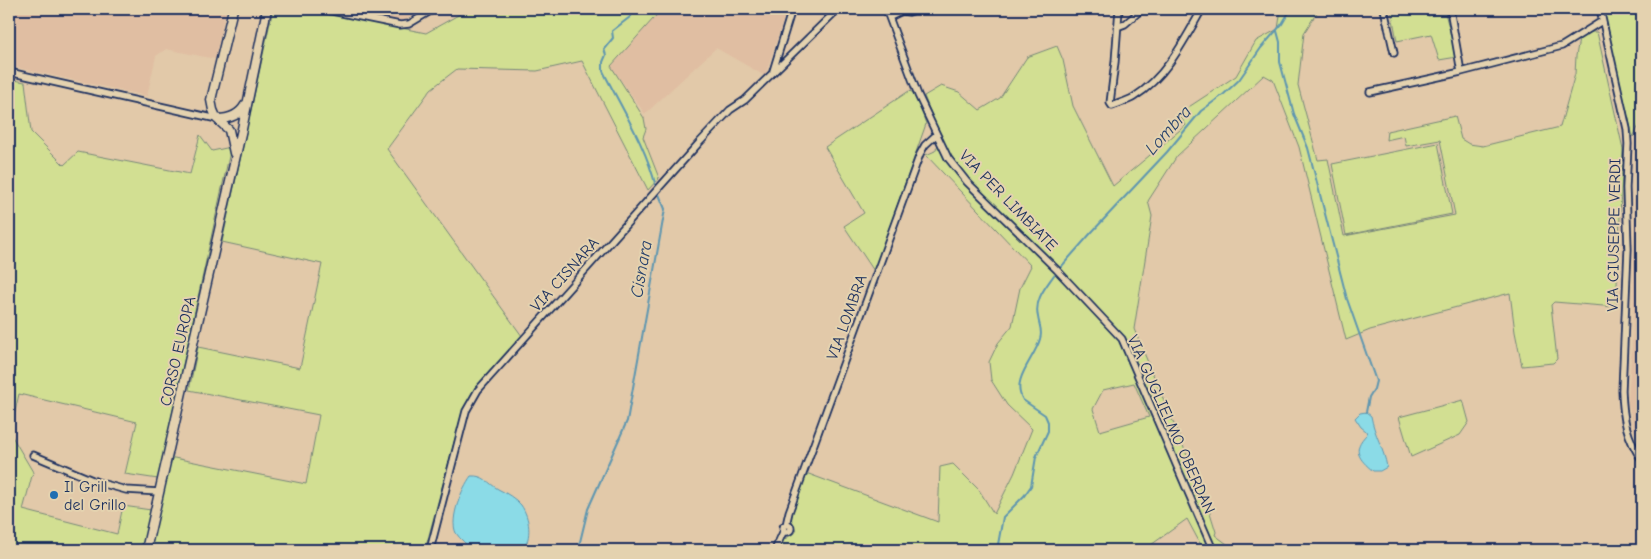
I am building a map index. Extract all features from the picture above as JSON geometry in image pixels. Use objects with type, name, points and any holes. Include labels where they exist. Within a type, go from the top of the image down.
[{"type":"street","name":"CORSO EUROPA","points":[[233,9],[211,100],[217,119],[229,130],[235,157]]},
{"type":"street","name":"CORSO EUROPA","points":[[146,550],[267,9]]},
{"type":"street","points":[[322,9],[400,25],[409,24],[434,9]]},
{"type":"street","points":[[772,72],[792,9]]},
{"type":"street","name":"VIA CISNARA","points":[[430,550],[466,411],[478,390],[730,110],[745,100],[838,9]]},
{"type":"street","name":"VIA PER LIMBIATE","points":[[886,9],[918,94],[936,136],[948,158],[967,182],[1057,270]]},
{"type":"street","points":[[890,17],[902,11],[910,12],[919,9]]},
{"type":"street","points":[[1118,9],[1115,62],[1110,103],[1112,106],[1133,98],[1160,75],[1183,43],[1202,9]]},
{"type":"street","points":[[1117,27],[1125,24],[1142,9]]},
{"type":"street","points":[[1384,9],[1394,53]]},
{"type":"street","points":[[1450,9],[1462,72]]},
{"type":"street","name":"VIA GIUSEPPE VERDI","points":[[1600,9],[1625,122],[1628,144],[1626,188],[1628,249],[1622,414],[1630,439],[1642,460]]},
{"type":"street","points":[[1370,92],[1462,72],[1562,46],[1602,21]]},
{"type":"street","points":[[9,72],[217,119],[227,119],[237,115],[248,98]]},
{"type":"street","name":"VIA LOMBRA","points":[[775,550],[786,528],[788,512],[920,154],[925,145],[936,136]]},
{"type":"street","name":"VIA GUGLIELMO OBERDAN","points":[[1057,270],[1122,339],[1213,550]]},
{"type":"street","points":[[33,455],[97,482],[126,490],[159,492]]},
{"type":"shaded area","points":[[9,9],[226,9],[215,59],[166,49],[156,56],[147,96],[9,66]]},
{"type":"shaded area","points":[[344,9],[425,9],[403,21]]},
{"type":"shaded area","points":[[662,9],[787,9],[765,76],[716,48],[645,114],[611,66]]},
{"type":"shaded area","points":[[1642,197],[1642,445],[1634,430],[1628,402],[1633,332],[1635,198]]},
{"type":"green space","points":[[273,9],[307,9],[426,33],[469,9],[662,9],[611,66],[644,118],[646,129],[643,137],[659,178],[648,190],[582,61],[537,71],[457,69],[431,89],[387,149],[522,336],[474,389],[462,413],[425,550],[150,550],[169,457],[306,484],[319,415],[189,390],[198,347],[300,368],[322,264],[222,242]]},
{"type":"green space","points":[[1281,9],[1319,9],[1304,33],[1298,85],[1318,160],[1328,159],[1344,236],[1455,215],[1440,140],[1406,146],[1404,136],[1386,140],[1387,131],[1455,116],[1461,139],[1469,144],[1483,146],[1560,127],[1575,74],[1579,39],[1591,32],[1597,32],[1623,149],[1616,307],[1554,302],[1551,305],[1557,359],[1553,363],[1522,366],[1510,293],[1370,330],[1346,340],[1299,147],[1273,80],[1264,75],[1177,156],[1148,201],[1152,216],[1134,329],[1207,503],[1216,532],[1215,535],[1227,544],[1209,548],[1202,547],[1187,519],[1144,550],[777,550],[780,542],[796,532],[790,515],[806,473],[938,522],[940,467],[953,464],[979,490],[994,514],[1014,474],[1032,429],[1007,405],[991,380],[989,362],[998,343],[1012,326],[1020,288],[1031,266],[926,155],[935,151],[941,139],[924,96],[941,86],[959,92],[980,110],[1000,98],[1027,57],[1057,46],[1063,60],[1073,106],[1113,186],[1186,125],[1178,114],[1236,76],[1256,41],[1278,29]],"holes":[[[1134,383],[1149,417],[1100,431],[1093,409],[1103,390]]]},
{"type":"green space","points":[[1391,9],[1426,9],[1428,16],[1445,13],[1457,57],[1439,60],[1431,34],[1397,41]]},
{"type":"green space","points":[[1602,9],[1642,9],[1642,120],[1633,137]]},
{"type":"green space","points":[[9,79],[25,82],[31,132],[64,165],[78,152],[190,174],[200,135],[212,151],[231,147],[158,479],[125,474],[137,422],[19,394],[10,433],[33,472],[23,510],[117,534],[123,506],[151,510],[142,550],[9,550]]},
{"type":"green space","points":[[909,91],[915,93],[926,124],[874,271],[844,226],[864,213],[825,147]]},
{"type":"green space","points":[[1438,143],[1452,214],[1346,235],[1332,164]]},
{"type":"green space","points":[[1463,400],[1469,422],[1460,435],[1411,457],[1399,417]]},
{"type":"water","points":[[1366,412],[1371,416],[1386,460],[1387,467],[1380,471],[1373,471],[1361,458],[1358,450],[1359,445],[1367,434],[1355,418],[1360,413]]},
{"type":"water","points":[[471,476],[483,478],[521,505],[529,528],[528,539],[523,550],[473,550],[456,533],[454,527],[455,512],[460,496]]},
{"type":"waterway","name":"Cisnara","points":[[635,9],[630,17],[612,31],[613,38],[604,49],[606,55],[603,62],[603,71],[640,142],[656,187]]},
{"type":"waterway","name":"Lombra","points":[[1061,267],[1167,152],[1201,111],[1239,80],[1261,48],[1282,24],[1291,9]]},
{"type":"waterway","points":[[1277,31],[1280,42],[1280,62],[1294,114],[1308,148],[1347,299],[1376,381],[1369,397],[1366,412]]},
{"type":"waterway","name":"Cisnara","points":[[578,550],[588,509],[627,421],[665,209],[658,192]]},
{"type":"waterway","name":"Lombra","points":[[997,550],[1003,517],[1024,496],[1031,486],[1036,457],[1048,431],[1048,422],[1045,415],[1023,400],[1019,385],[1041,336],[1037,311],[1039,300],[1054,275]]},
{"type":"place","name":"Il Grill del Grillo","points":[[54,495]]}]
